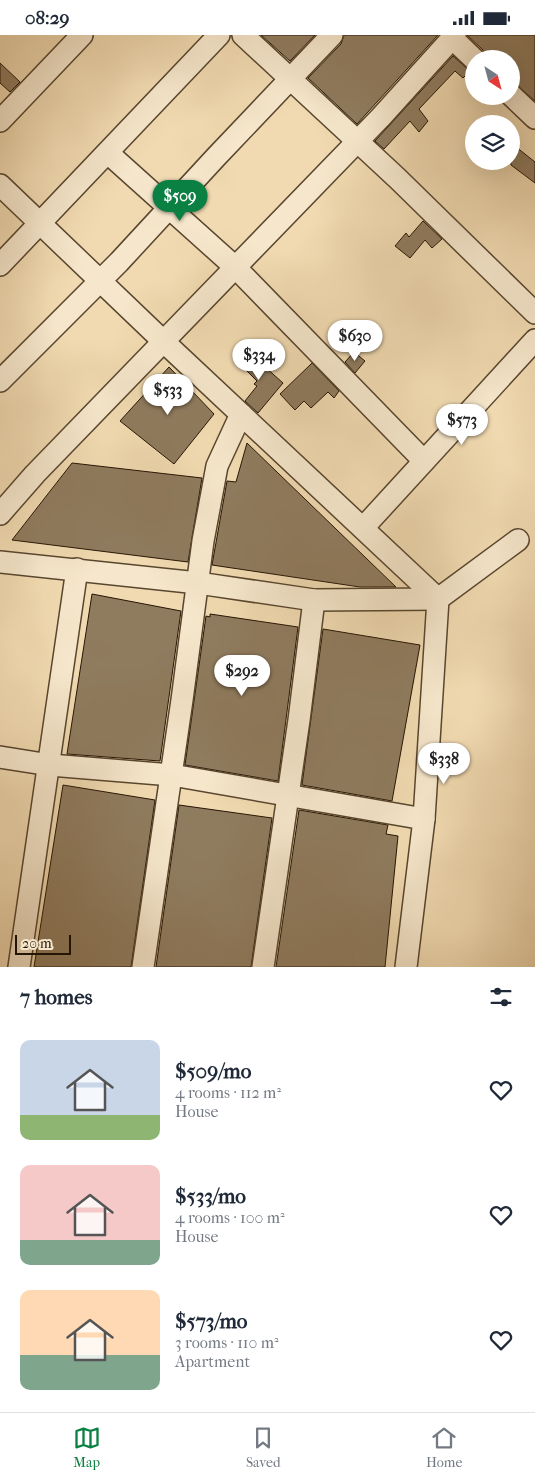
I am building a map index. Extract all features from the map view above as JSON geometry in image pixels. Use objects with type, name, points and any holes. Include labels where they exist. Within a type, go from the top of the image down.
[{"type":"street","points":[[0,121],[82,35]]},
{"type":"street","points":[[0,265],[219,35]]},
{"type":"street","points":[[243,35],[357,141],[535,313]]},
{"type":"street","points":[[0,381],[119,261],[332,35]]},
{"type":"street","points":[[0,514],[35,473],[357,141],[454,37],[466,50]]},
{"type":"street","points":[[520,104],[535,118]]},
{"type":"street","points":[[108,153],[235,267],[424,461]]},
{"type":"street","points":[[0,185],[438,599]]},
{"type":"street","points":[[363,528],[535,340]]},
{"type":"street","points":[[143,967],[172,775],[203,541],[217,466],[241,413]]},
{"type":"street","points":[[0,562],[198,583],[314,600],[438,599],[518,540]]},
{"type":"street","points":[[19,967],[50,765],[77,569]]},
{"type":"street","points":[[406,967],[424,819],[438,599]]},
{"type":"street","points":[[263,967],[314,600]]},
{"type":"street","points":[[0,757],[50,765],[172,775],[424,819]]},
{"type":"building","points":[[261,35],[315,35],[290,61]]},
{"type":"building","points":[[344,35],[438,35],[357,124],[308,78],[341,44]]},
{"type":"building","points":[[467,35],[535,35],[535,101],[520,88],[520,50],[483,50]]},
{"type":"building","points":[[453,56],[465,67],[465,76],[463,78],[455,71],[419,109],[428,121],[419,132],[410,121],[384,149],[375,141]]},
{"type":"building","points":[[0,63],[20,82],[10,92],[0,83]]},
{"type":"building","points":[[520,150],[535,162],[535,183],[518,170],[520,170]]},
{"type":"building","points":[[423,221],[442,239],[432,248],[425,240],[410,258],[395,246],[406,233],[409,237]]},
{"type":"building","points":[[246,350],[283,383],[258,413],[245,401],[257,386],[254,384],[257,381],[236,360]]},
{"type":"building","points":[[354,352],[365,361],[355,373],[345,362]]},
{"type":"building","points":[[312,363],[339,391],[334,398],[328,392],[311,408],[304,401],[295,410],[280,394]]},
{"type":"building","points":[[169,367],[214,414],[174,464],[120,421]]},
{"type":"building","points":[[247,443],[396,587],[360,587],[212,565],[227,481],[236,482]]},
{"type":"building","points":[[72,463],[202,478],[188,562],[12,540]]},
{"type":"building","points":[[92,594],[181,611],[160,761],[67,754]]},
{"type":"building","points":[[210,614],[298,627],[278,781],[185,765],[206,616],[210,617]]},
{"type":"building","points":[[323,629],[420,645],[392,801],[302,785]]},
{"type":"building","points":[[63,785],[155,800],[131,967],[34,967]]},
{"type":"building","points":[[179,805],[272,818],[251,967],[156,967]]},
{"type":"building","points":[[299,810],[388,825],[386,834],[398,836],[385,967],[276,967]]}]
